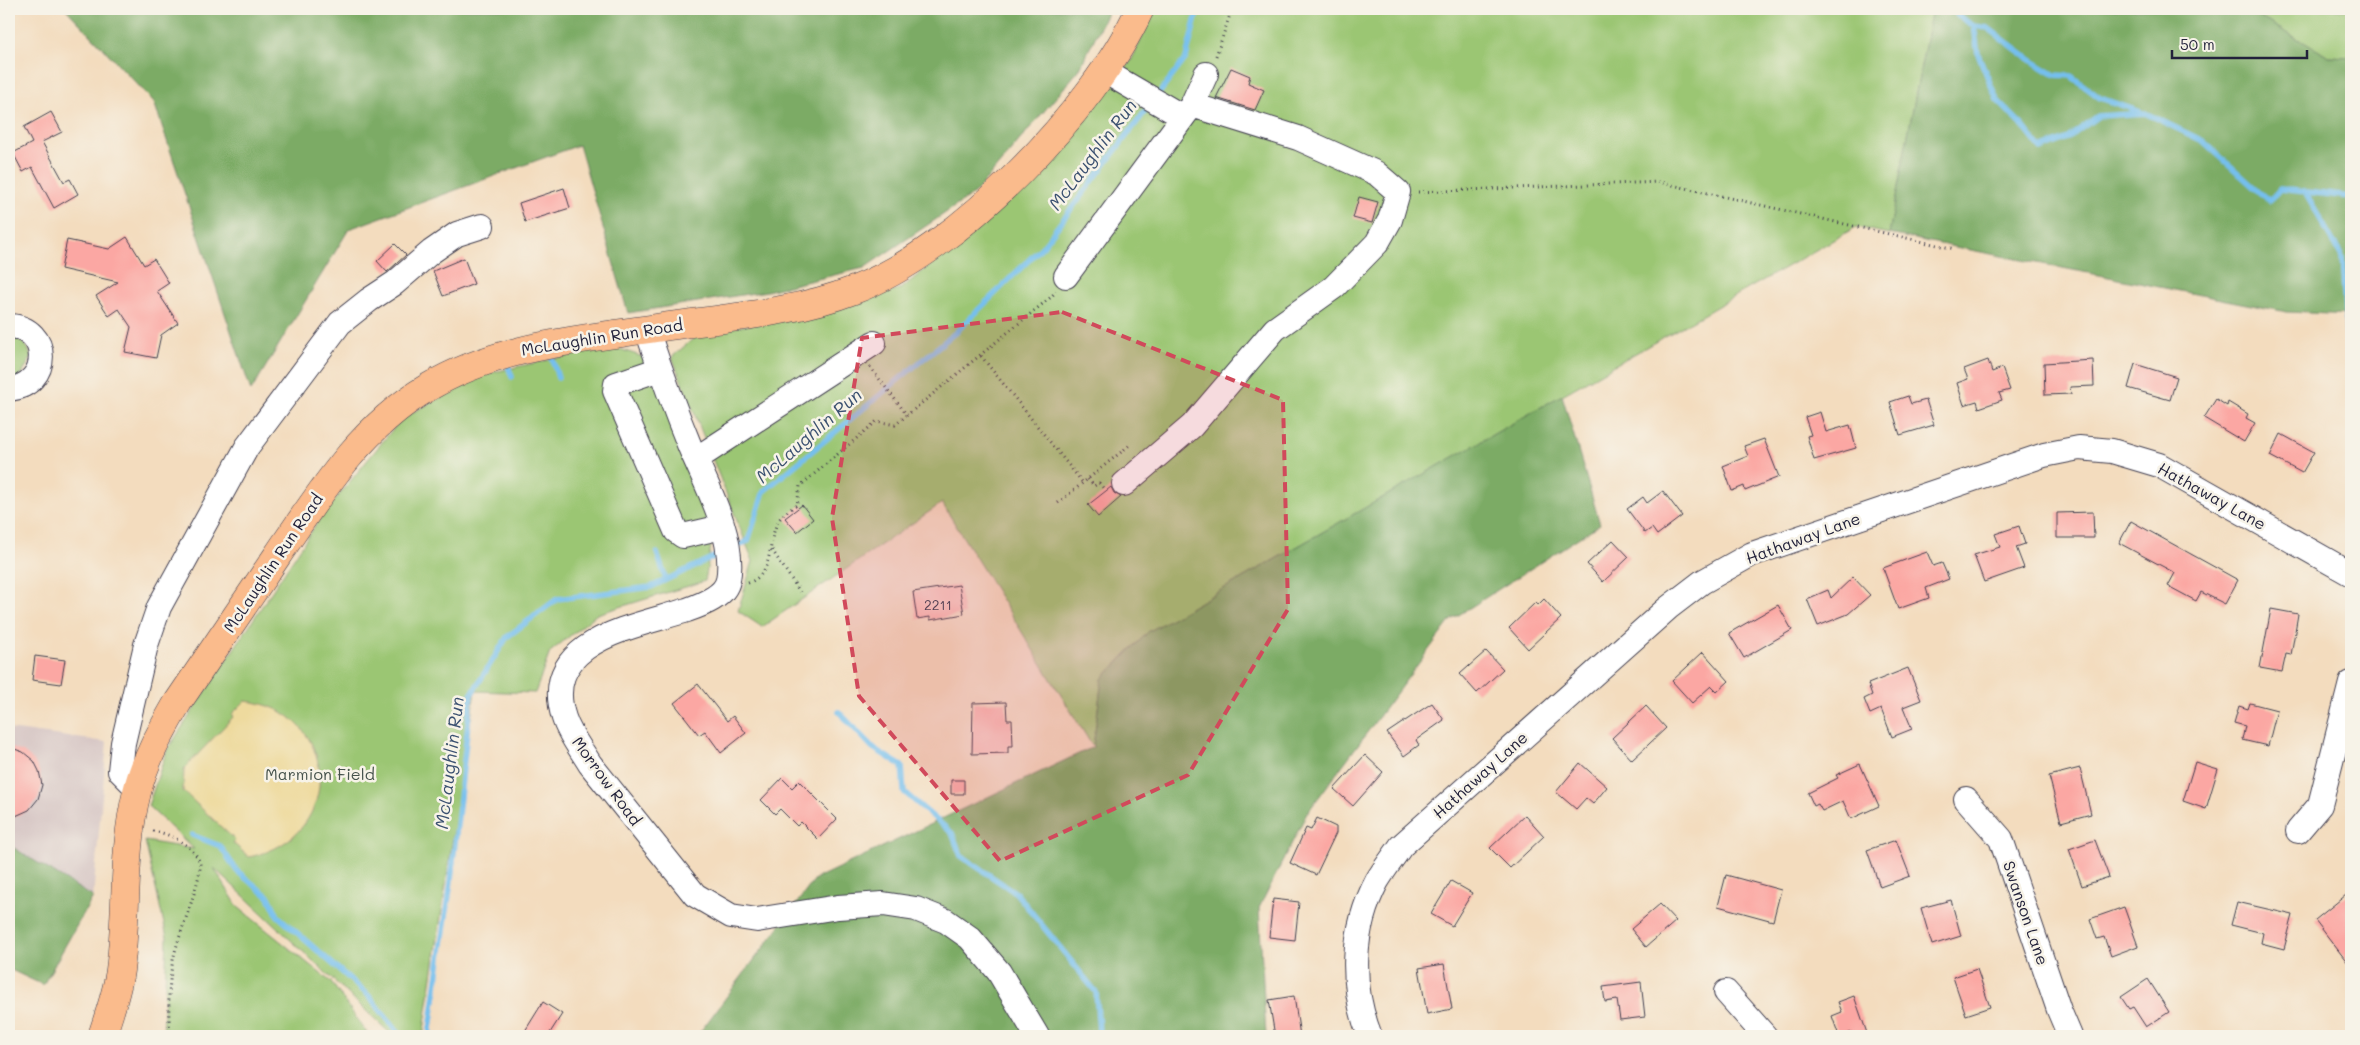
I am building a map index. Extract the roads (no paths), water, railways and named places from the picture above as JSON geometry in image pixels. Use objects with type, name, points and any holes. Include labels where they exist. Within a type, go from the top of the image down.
[{"type":"main road","name":"McLaughlin Run Road","points":[[102,1036],[120,970],[125,866],[130,827],[138,789],[159,736],[178,702],[320,493],[344,460],[384,420],[427,388],[455,373],[489,359],[550,343],[766,312],[825,300],[854,290],[900,268],[955,230],[994,194],[1077,108],[1104,71],[1140,9]]},
{"type":"street","points":[[1104,71],[1146,95],[1182,110],[1298,138],[1376,174],[1398,192],[1390,220],[1377,244],[1334,287],[1275,329],[1192,426],[1116,489]]},
{"type":"street","points":[[1066,276],[1206,74]]},
{"type":"street","points":[[138,789],[120,771],[123,743],[146,645],[159,607],[247,447],[340,323],[457,234],[482,226]]},
{"type":"street","points":[[9,326],[26,330],[34,336],[40,346],[42,356],[40,367],[27,384],[9,389]]},
{"type":"street","points":[[647,330],[660,369],[724,532],[684,536],[676,531],[615,391],[616,384],[660,369]]},
{"type":"street","points":[[696,459],[874,343]]},
{"type":"street","name":"Hathaway Lane","points":[[1370,1036],[1361,1014],[1356,987],[1356,953],[1364,912],[1378,881],[1401,846],[1668,608],[1702,582],[1752,554],[2044,456],[2079,448],[2112,451],[2159,465],[2351,574]]},
{"type":"street","name":"Morrow Road","points":[[724,532],[728,576],[716,597],[698,607],[603,637],[585,647],[568,663],[564,671],[560,699],[564,719],[590,764],[694,895],[731,916],[757,920],[838,907],[883,904],[916,909],[946,921],[970,938],[999,972],[1037,1036]]},
{"type":"street","points":[[2298,831],[2320,805],[2351,683]]},
{"type":"street","name":"Swanson Lane","points":[[1966,798],[2001,839],[2059,1010],[2070,1036]]},
{"type":"street","points":[[1726,992],[1765,1036]]},
{"type":"waterway","name":"McLaughlin Run","points":[[1157,96],[1186,58],[1198,9]]},
{"type":"waterway","points":[[1953,9],[1958,16],[1974,26],[1988,28],[2029,59],[2055,75],[2071,76],[2100,98],[2141,112]]},
{"type":"waterway","points":[[1974,26],[1978,54],[1997,100],[2023,126],[2041,149],[2068,138],[2098,116],[2145,113],[2203,141],[2269,201],[2280,189],[2351,197]]},
{"type":"waterway","name":"McLaughlin Run","points":[[733,548],[748,541],[764,491],[956,332],[1043,246],[1150,105]]},
{"type":"waterway","points":[[2304,191],[2342,257],[2348,361],[2351,372]]},
{"type":"waterway","points":[[551,355],[558,378]]},
{"type":"waterway","points":[[508,366],[512,377]]},
{"type":"waterway","points":[[657,553],[666,580]]},
{"type":"waterway","name":"McLaughlin Run","points":[[429,1036],[451,881],[471,695],[507,637],[557,599],[651,587],[722,553]]},
{"type":"waterway","points":[[839,712],[873,748],[902,766],[904,792],[952,833],[961,856],[1016,893],[1096,992],[1099,1031],[1102,1036]]},
{"type":"waterway","points":[[192,835],[220,846],[237,871],[269,897],[278,916],[368,995],[401,1036]]},
{"type":"park label","name":"Marmion Field","points":[[320,774]]}]
